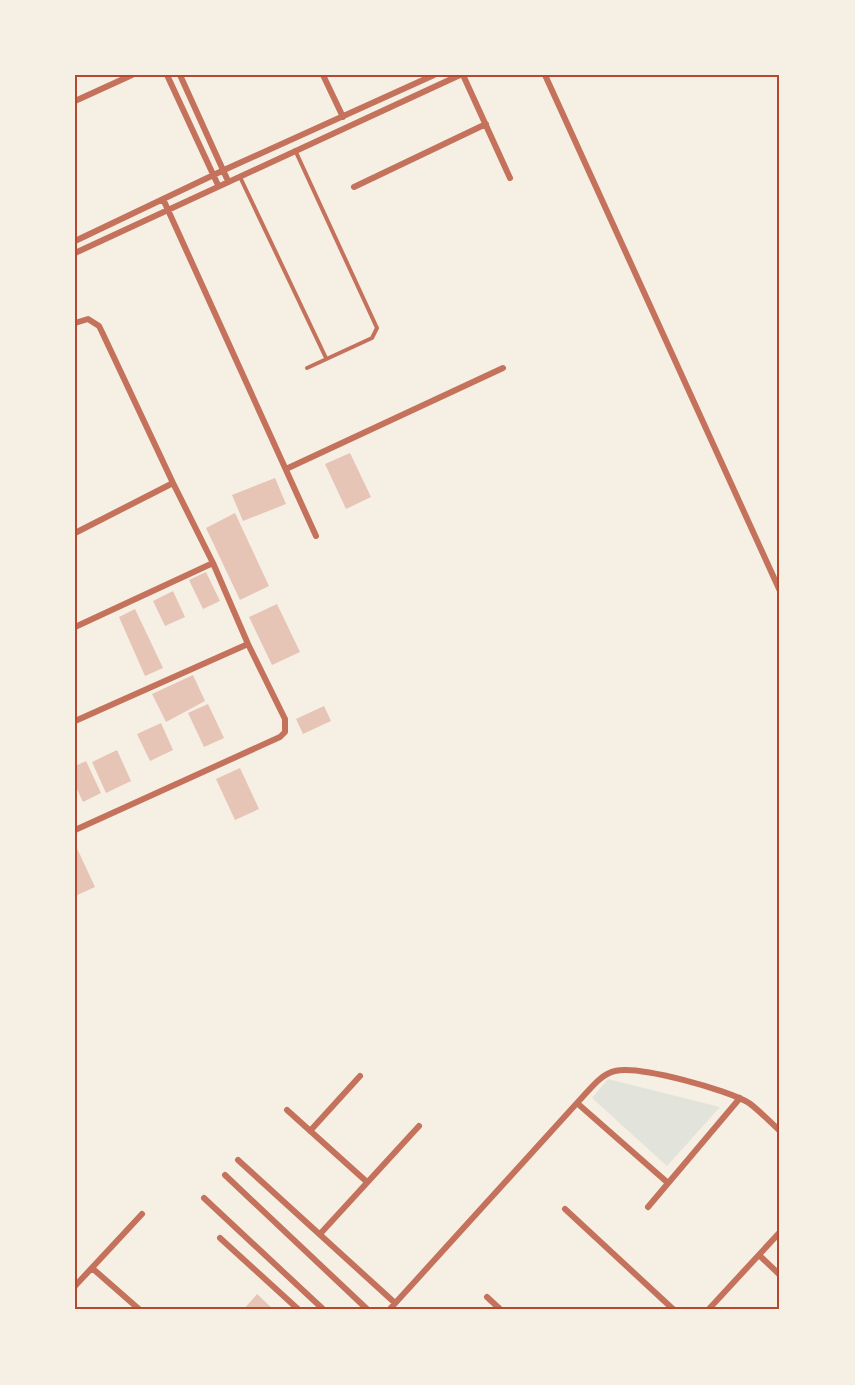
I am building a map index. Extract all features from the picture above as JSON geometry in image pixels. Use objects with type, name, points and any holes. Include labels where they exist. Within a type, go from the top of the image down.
[{"type":"street","points":[[75,101],[132,75]]},
{"type":"street","points":[[166,75],[218,185]]},
{"type":"street","points":[[180,75],[228,181]]},
{"type":"street","points":[[323,75],[343,117]]},
{"type":"street","points":[[75,241],[213,175],[434,75]]},
{"type":"street","points":[[75,253],[218,185],[462,75],[510,178]]},
{"type":"street","points":[[545,75],[780,591]]},
{"type":"street","points":[[354,187],[486,124]]},
{"type":"street","points":[[163,199],[316,536]]},
{"type":"street","points":[[75,323],[88,319],[99,326],[285,719],[285,732],[280,737],[75,830]]},
{"type":"street","points":[[285,469],[503,368]]},
{"type":"street","points":[[75,532],[173,483]]},
{"type":"street","points":[[75,627],[213,563]]},
{"type":"street","points":[[75,721],[248,644]]},
{"type":"street","points":[[389,1310],[605,1075],[616,1070],[687,1080],[740,1098],[780,1131]]},
{"type":"street","points":[[310,1131],[360,1076]]},
{"type":"street","points":[[648,1207],[740,1098]]},
{"type":"street","points":[[577,1103],[668,1183]]},
{"type":"street","points":[[287,1110],[367,1182]]},
{"type":"street","points":[[320,1234],[419,1126]]},
{"type":"street","points":[[238,1160],[395,1303]]},
{"type":"street","points":[[225,1175],[368,1310]]},
{"type":"street","points":[[204,1198],[324,1310]]},
{"type":"street","points":[[565,1209],[674,1310]]},
{"type":"street","points":[[75,1286],[142,1214]]},
{"type":"street","points":[[708,1310],[780,1232]]},
{"type":"street","points":[[220,1238],[299,1310]]},
{"type":"street","points":[[759,1255],[780,1275]]},
{"type":"street","points":[[92,1268],[140,1310]]},
{"type":"street","points":[[487,1297],[501,1310]]},
{"type":"lane","points":[[295,150],[376,328],[372,338],[307,368]]},
{"type":"lane","points":[[239,176],[326,358]]},
{"type":"shaded area","points":[[608,1079],[720,1107],[667,1166],[592,1098]]},
{"type":"building","points":[[350,453],[371,497],[346,509],[325,464]]},
{"type":"building","points":[[275,478],[286,504],[243,521],[232,495]]},
{"type":"building","points":[[235,513],[269,586],[240,600],[206,528]]},
{"type":"building","points":[[206,572],[220,601],[203,609],[189,580]]},
{"type":"building","points":[[173,591],[185,617],[165,626],[153,601]]},
{"type":"building","points":[[277,604],[300,652],[272,665],[249,617]]},
{"type":"building","points":[[135,609],[163,668],[145,676],[119,617]]},
{"type":"building","points":[[193,675],[205,701],[166,722],[152,694]]},
{"type":"building","points":[[208,704],[224,738],[204,747],[188,713]]},
{"type":"building","points":[[324,706],[331,721],[303,734],[296,719]]},
{"type":"building","points":[[161,723],[173,750],[150,761],[137,734]]},
{"type":"building","points":[[117,750],[131,781],[106,793],[92,762]]},
{"type":"building","points":[[86,761],[101,793],[83,802],[75,785],[75,766]]},
{"type":"building","points":[[240,768],[259,809],[235,820],[216,779]]},
{"type":"building","points":[[75,844],[95,887],[75,896]]},
{"type":"building","points":[[257,1294],[274,1310],[243,1310]]}]
